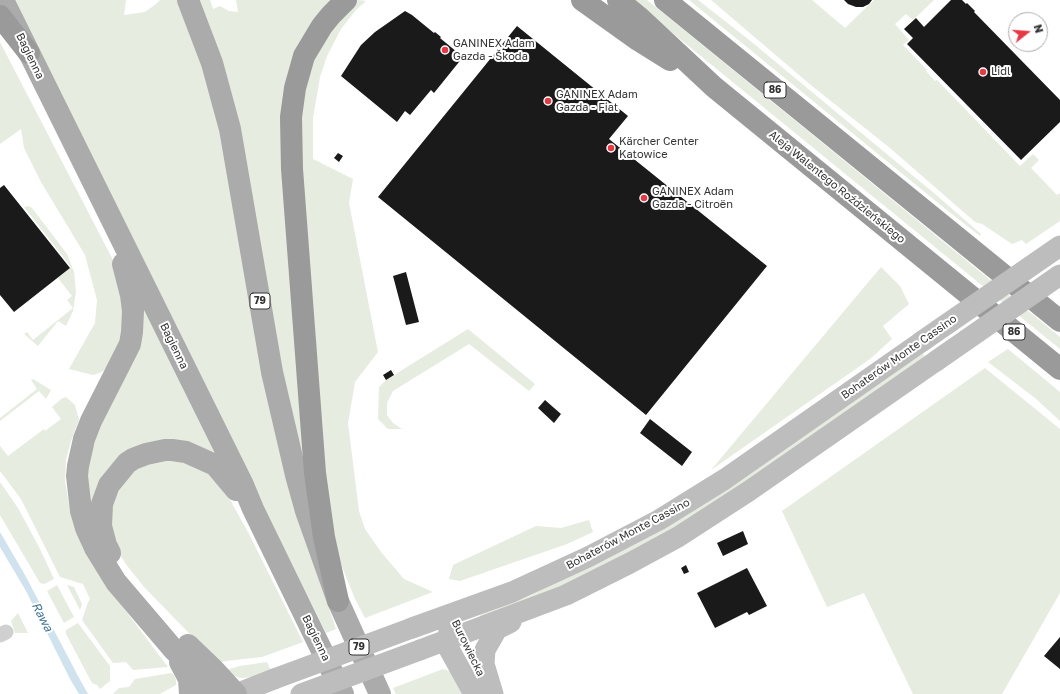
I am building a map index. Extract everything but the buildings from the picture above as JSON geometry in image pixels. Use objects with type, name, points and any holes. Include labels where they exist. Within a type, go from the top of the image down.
[{"type":"highway","points":[[338,601],[324,537],[315,473],[308,400],[293,175],[291,117],[295,88],[304,56],[322,26],[346,0]]},
{"type":"highway","points":[[582,0],[638,40],[714,87]]},
{"type":"highway","name":"Aleja Walentego Roździeńskiego","points":[[618,0],[640,18],[714,87],[1060,369]]},
{"type":"highway","name":"86","points":[[665,0],[1060,321]]},
{"type":"highway","points":[[0,16],[29,53]]},
{"type":"main road","name":"Bagienna","points":[[3,0],[240,479],[253,509],[343,694]]},
{"type":"main road","name":"79","points":[[188,0],[212,63],[230,129],[272,372],[289,449],[306,510],[338,601],[380,694]]},
{"type":"main road","points":[[110,217],[131,295],[133,311],[132,332],[130,344],[91,421],[84,440],[78,466],[78,492],[81,511],[86,528],[95,548],[116,582],[174,650],[193,668],[214,694]]},
{"type":"main road","points":[[236,694],[184,641],[122,570],[106,545],[101,526],[101,512],[102,504],[109,485],[127,463],[146,454],[172,450],[186,452],[215,465],[253,509]]},
{"type":"main road","points":[[174,650],[189,679],[190,694]]},
{"type":"street","name":"Bohaterów Monte Cassino","points":[[236,694],[512,592],[607,547],[682,507],[725,479],[1060,246]]},
{"type":"street","points":[[301,694],[423,649],[453,644],[601,578],[678,537],[743,495],[1060,275]]},
{"type":"street","points":[[492,694],[484,664],[484,650],[496,629],[547,603]]},
{"type":"street","name":"Burowiecka","points":[[452,614],[453,644],[474,694]]},
{"type":"street","name":"Burowiecka","points":[[453,644],[492,694]]},
{"type":"shaded area","points":[[13,0],[126,0],[124,15],[145,12],[160,0],[178,0],[186,19],[215,105],[300,523],[336,629],[326,633]]},
{"type":"shaded area","points":[[198,0],[210,0],[213,9],[220,6],[229,11],[238,12],[236,0],[335,0],[301,47],[303,460]]},
{"type":"shaded area","points":[[358,0],[366,1],[356,10],[341,29],[327,56],[320,77],[313,118],[313,159],[353,179],[349,203],[378,352],[355,382],[348,423],[359,511],[365,529],[381,552],[404,579],[433,592],[365,618],[355,599],[341,564],[327,519],[299,124],[309,67],[335,22]]},
{"type":"shaded area","points":[[632,0],[647,0],[760,92],[1060,337],[1060,349]]},
{"type":"shaded area","points":[[689,0],[698,0],[748,39],[935,194],[981,234],[980,236],[948,211]]},
{"type":"shaded area","points":[[711,0],[812,0],[845,28],[874,0],[934,0],[913,20],[906,14],[895,24],[909,40],[903,45],[927,70],[926,71],[935,81],[937,80],[1020,166],[1033,154],[1039,160],[1031,168],[1057,195],[1060,193],[1060,221],[1026,244],[1022,240],[1012,244],[982,224],[975,222],[890,148],[812,86]]},
{"type":"shaded area","points":[[0,42],[114,262],[124,289],[124,330],[112,362],[102,372],[93,375],[69,369],[95,323],[97,300],[85,255],[41,182],[24,148],[21,129],[0,144]]},
{"type":"shaded area","points":[[29,206],[67,254],[74,272],[76,292],[73,311],[66,326],[58,321],[38,346],[24,334],[27,332],[33,340],[73,308],[67,300],[72,296],[58,278],[71,267],[24,207]]},
{"type":"shaded area","points":[[881,267],[900,286],[909,304],[883,326],[892,339],[870,359],[711,470]]},
{"type":"shaded area","points":[[144,309],[216,454],[168,441],[92,507],[88,504],[87,461],[142,310]]},
{"type":"shaded area","points":[[468,329],[535,384],[529,391],[469,344],[393,391],[387,403],[387,415],[393,423],[402,429],[388,429],[378,419],[379,387],[386,380]]},
{"type":"shaded area","points":[[1008,349],[1060,392],[1060,421],[1035,398],[988,362]]},
{"type":"shaded area","points":[[922,351],[926,359],[707,510],[585,577],[482,618],[480,615],[530,596],[579,570]]},
{"type":"shaded area","points":[[985,368],[1060,429],[1060,593],[1002,694],[913,694],[864,593],[827,607],[782,511]]},
{"type":"shaded area","points":[[33,379],[51,390],[46,399],[39,391],[0,421],[0,418],[37,389],[31,380]]},
{"type":"shaded area","points":[[66,397],[75,405],[79,420],[66,460],[65,481],[70,511],[83,549],[101,578],[168,667],[133,670],[126,662],[113,663],[82,620],[90,599],[83,584],[60,577],[21,499],[0,471],[0,446],[8,456],[44,429],[45,431],[61,419],[52,407],[61,399]]},
{"type":"shaded area","points":[[170,458],[200,466],[223,487],[249,534],[303,642],[262,657],[218,663],[145,588],[128,567],[114,546],[110,507],[126,477],[146,463]]},
{"type":"shaded area","points":[[0,482],[18,508],[54,579],[44,584],[40,583],[0,515]]},
{"type":"shaded area","points":[[589,520],[593,532],[567,544],[460,581],[449,579],[453,565],[536,526],[561,528]]},
{"type":"shaded area","points":[[57,585],[74,617],[64,623],[47,591]]},
{"type":"shaded area","points":[[67,585],[74,587],[82,604],[80,610]]},
{"type":"shaded area","points":[[18,613],[28,633],[15,633],[11,621]]},
{"type":"shaded area","points":[[78,623],[110,666],[110,681],[100,689],[97,685],[92,683],[66,634],[66,630]]},
{"type":"shaded area","points":[[267,662],[271,671],[254,677],[240,678],[232,675],[226,670],[240,666]]},
{"type":"shaded area","points":[[443,669],[458,674],[468,694],[396,694],[393,688]]},
{"type":"shaded area","points":[[171,673],[174,675],[176,685],[160,694],[113,694],[119,688],[129,687],[135,679]]},
{"type":"water","name":"Rawa","points":[[0,532],[25,575],[88,694],[79,694],[70,679],[26,591],[0,547]]},
{"type":"place","name":"GANINEX Adam Gazda - Škoda","points":[[445,50]]},
{"type":"place","name":"Lidl","points":[[983,72]]},
{"type":"place","name":"GANINEX Adam Gazda - Fiat","points":[[548,101]]},
{"type":"place","name":"Kärcher Center Katowice","points":[[611,148]]},
{"type":"place","name":"GANINEX Adam Gazda - Citroën","points":[[644,198]]}]
